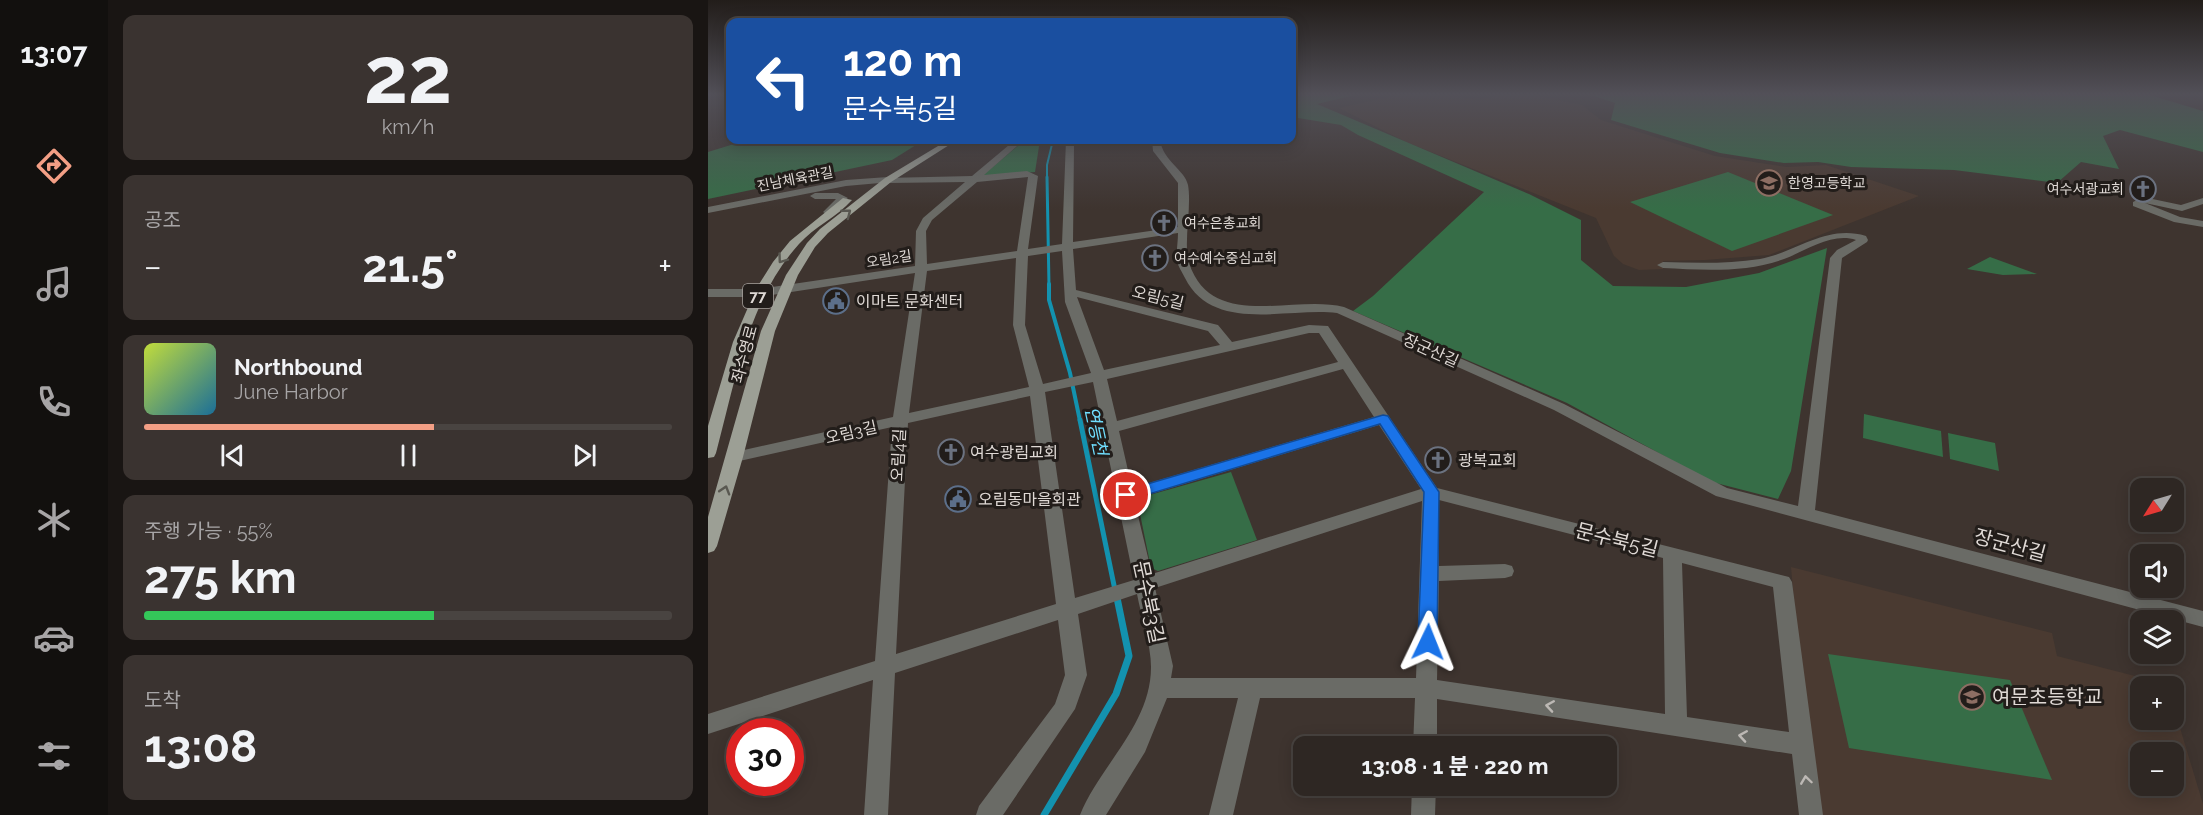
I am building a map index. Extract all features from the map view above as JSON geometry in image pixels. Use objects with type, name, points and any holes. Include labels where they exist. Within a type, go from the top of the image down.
[{"type":"main road","name":"좌수영로","points":[[708,453],[759,293],[781,259],[810,228],[873,180],[933,144]]},
{"type":"main road","name":"좌수영로","points":[[708,546],[735,457],[768,331],[784,290],[811,245],[824,231],[888,180],[946,144]]},
{"type":"main road","points":[[744,336],[768,331]]},
{"type":"street","name":"오림4길","points":[[876,815],[900,421],[921,269],[921,231],[923,225],[1015,144]]},
{"type":"street","points":[[1070,144],[1066,247],[1070,291],[1073,311],[1099,376],[1309,329],[1323,329],[1431,492],[1425,736]]},
{"type":"street","points":[[1156,144],[1157,151],[1183,183],[1181,251],[1186,272],[1198,290],[1209,300],[1206,309],[1214,328],[1228,347]]},
{"type":"street","name":"진남체육관길","points":[[708,210],[846,183],[873,180],[974,179],[1024,174],[1033,176],[1023,254]]},
{"type":"street","points":[[782,196],[843,198],[810,228]]},
{"type":"street","points":[[2203,201],[2182,208],[2143,201],[2137,204],[2178,220],[2203,224]]},
{"type":"street","points":[[1066,247],[1182,229]]},
{"type":"street","points":[[1663,265],[1770,260],[1832,237],[1851,234],[1862,238],[1863,240],[1859,243],[1838,255],[1833,272],[1806,514]]},
{"type":"street","name":"오림2길","points":[[708,294],[784,290],[1066,247]]},
{"type":"street","points":[[988,815],[1061,714],[1069,699],[1076,667],[1037,390],[1019,325],[1023,254]]},
{"type":"street","name":"오림5길","points":[[1070,291],[1214,328]]},
{"type":"street","name":"장군산길","points":[[1209,300],[1234,308],[1261,311],[1316,307],[1340,310],[1559,406],[1709,486],[1734,496],[2203,619]]},
{"type":"street","points":[[1110,428],[1347,364]]},
{"type":"street","name":"오림3길","points":[[735,457],[1099,376]]},
{"type":"street","name":"문수북3길","points":[[1092,815],[1139,736],[1159,688],[1162,666],[1160,648],[1099,376]]},
{"type":"street","points":[[1126,495],[1383,419]]},
{"type":"street","points":[[708,724],[1431,492]]},
{"type":"street","name":"문수북5길","points":[[1431,492],[1672,554],[1676,725]]},
{"type":"street","points":[[1672,554],[1782,582],[1811,815]]},
{"type":"street","points":[[1429,574],[1505,571]]},
{"type":"street","points":[[1221,815],[1251,687]]},
{"type":"street","points":[[1159,688],[1426,688],[1801,744]]},
{"type":"street","points":[[1423,815],[1424,796]]},
{"type":"shaded area","name":"한영고등학교","points":[[1388,133],[1642,133],[1715,156],[1787,167],[1826,165],[1919,196],[1769,255],[1663,261],[1663,269],[1639,270],[1623,264],[1614,256],[1596,218]]},
{"type":"shaded area","name":"여문초등학교","points":[[1791,567],[2052,633],[2057,656],[2135,676],[2130,676],[2130,730],[2181,730],[2203,804],[2203,815],[1820,815],[1805,723]]},
{"type":"green space","points":[[1355,133],[1385,133],[1529,194],[1581,220],[1581,260],[1613,286],[1686,287],[1759,273],[1827,248],[1791,471],[1778,499],[1712,482],[1567,403],[1353,311],[1373,296],[1484,192]]},
{"type":"green space","points":[[1654,133],[2111,133],[2103,136],[2119,169],[2081,162],[2057,183],[1954,170],[1851,167],[1818,162],[1784,163],[1720,153]]},
{"type":"green space","points":[[2131,133],[2203,133],[2203,152]]},
{"type":"green space","points":[[734,144],[918,144],[892,160],[708,199],[708,152]]},
{"type":"green space","points":[[1020,144],[1039,144],[1035,172],[982,176]]},
{"type":"green space","points":[[1728,172],[1833,215],[1732,251],[1630,202]]},
{"type":"green space","points":[[1990,257],[2037,274],[2003,275],[1967,269]]},
{"type":"green space","points":[[1864,414],[1941,431],[1943,457],[1863,438]]},
{"type":"green space","points":[[1948,433],[1995,443],[1999,471],[1950,459]]},
{"type":"green space","points":[[1231,472],[1257,540],[1158,571],[1151,568],[1138,504],[1146,496]]},
{"type":"green space","points":[[1828,654],[2010,680],[2052,780],[1849,748]]},
{"type":"waterway","name":"연등천","points":[[1047,177],[1047,165],[1052,144]]},
{"type":"waterway","name":"연등천","points":[[1047,177],[1049,286]]},
{"type":"waterway","name":"연등천","points":[[1049,286],[1049,300],[1070,373],[1080,421]]},
{"type":"waterway","name":"연등천","points":[[1080,420],[1116,595]]},
{"type":"waterway","name":"연등천","points":[[1044,815],[1116,694],[1129,656],[1116,593]]},
{"type":"place","name":"한영고등학교","points":[[1769,183]]},
{"type":"place","name":"여수서광교회","points":[[2143,189]]},
{"type":"place","name":"여수은총교회","points":[[1164,223]]},
{"type":"place","name":"여수예수중심교회","points":[[1155,258]]},
{"type":"place","name":"이마트 문화센터","points":[[836,301]]},
{"type":"place","name":"여수광림교회","points":[[951,452]]},
{"type":"place","name":"광복교회","points":[[1438,460]]},
{"type":"place","name":"오림동마을회관","points":[[958,499]]},
{"type":"place","name":"여문초등학교","points":[[1972,697]]},
{"type":"route","points":[[1126,495],[1383,419],[1431,492],[1428,642]]}]
